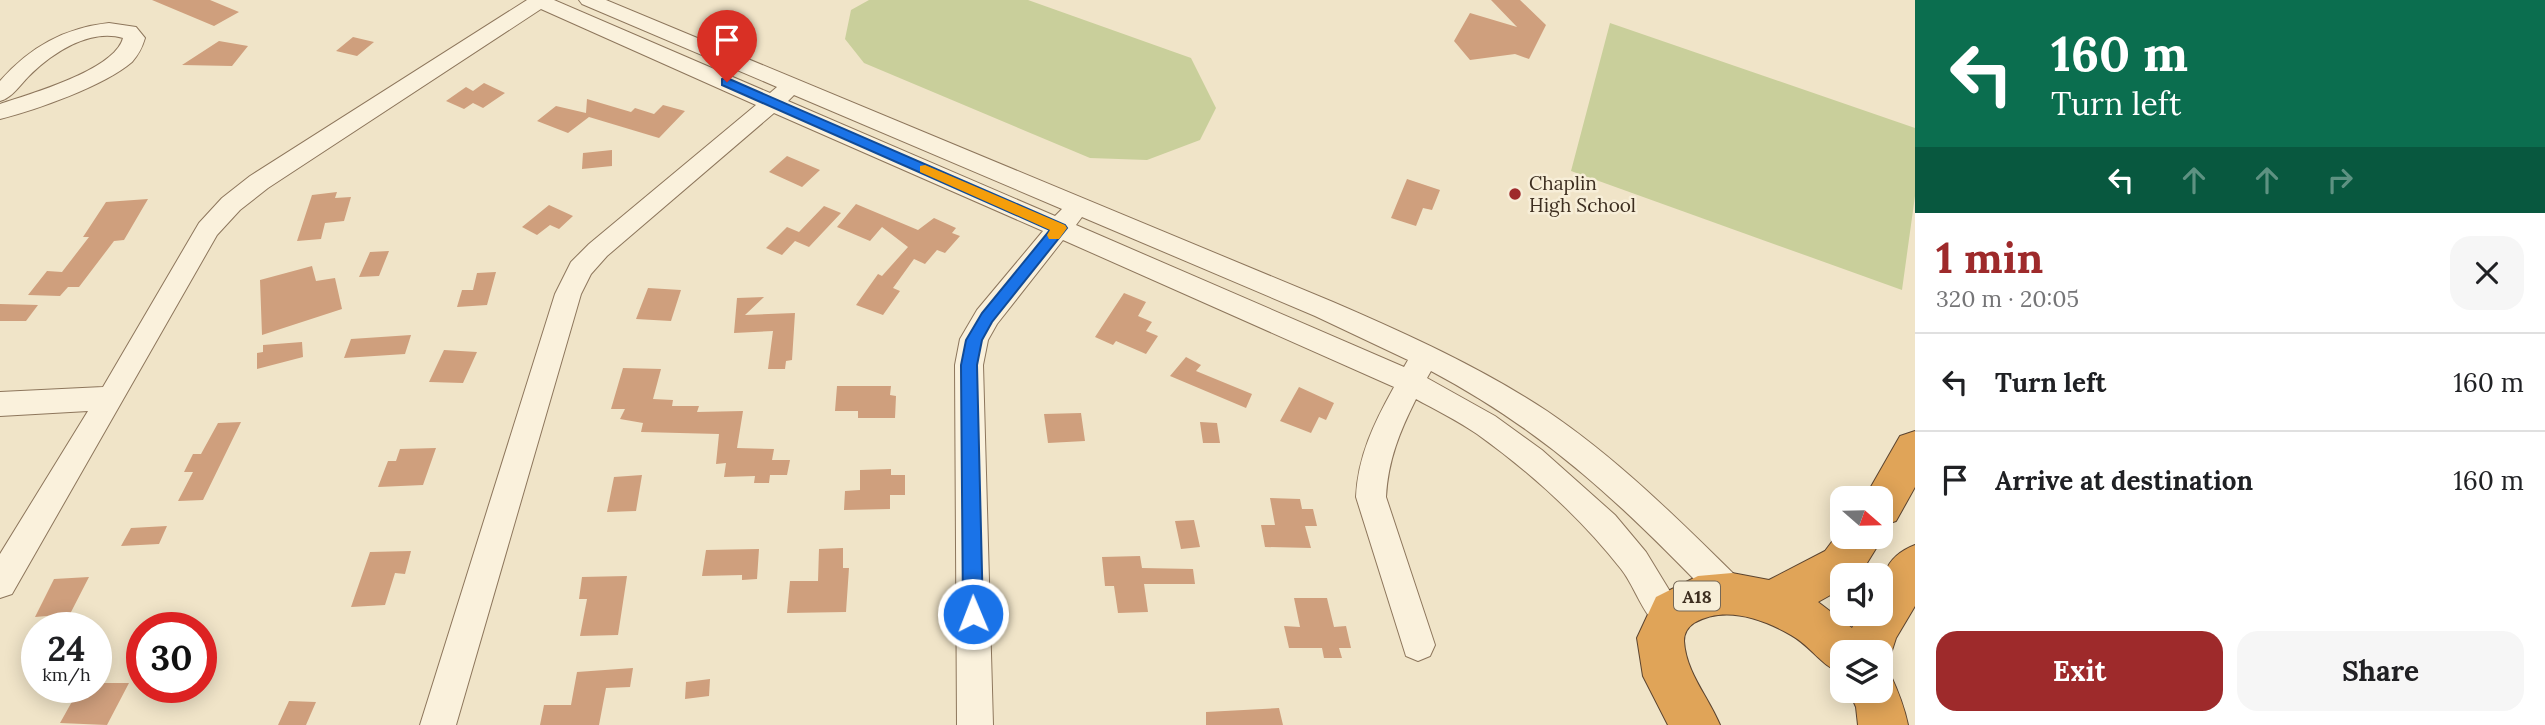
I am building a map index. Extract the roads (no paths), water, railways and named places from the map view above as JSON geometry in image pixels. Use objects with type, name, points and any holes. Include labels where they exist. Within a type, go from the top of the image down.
[{"type":"highway","points":[[1893,486],[1915,448]]},
{"type":"highway","points":[[1772,601],[1841,565],[1852,550]]},
{"type":"highway","points":[[1872,640],[1874,632],[1915,565]]},
{"type":"highway","name":"A18","points":[[1678,716],[1662,667],[1660,639],[1668,616],[1683,601],[1703,593],[1728,591],[1772,601],[1807,619],[1831,640]]},
{"type":"highway","points":[[1878,703],[1883,725]]},
{"type":"street","points":[[0,583],[208,229],[231,204],[258,182],[540,0],[783,94],[1418,368],[1508,400],[1577,450],[1654,516],[1728,591]]},
{"type":"street","points":[[589,0],[783,94]]},
{"type":"street","points":[[0,94],[36,56],[59,41],[100,29],[129,31],[134,37],[132,48],[103,71],[0,112]]},
{"type":"street","points":[[438,725],[568,294],[580,269],[598,250],[783,94]]},
{"type":"street","points":[[975,725],[969,365],[974,340],[987,317],[1068,217]]},
{"type":"street","points":[[1418,368],[1531,459],[1595,516],[1635,562],[1668,616]]},
{"type":"street","points":[[1418,368],[1375,453],[1371,473],[1371,497],[1418,645]]},
{"type":"street","points":[[0,404],[111,398]]},
{"type":"place","name":"Chaplin High School","points":[[1515,194]]}]
